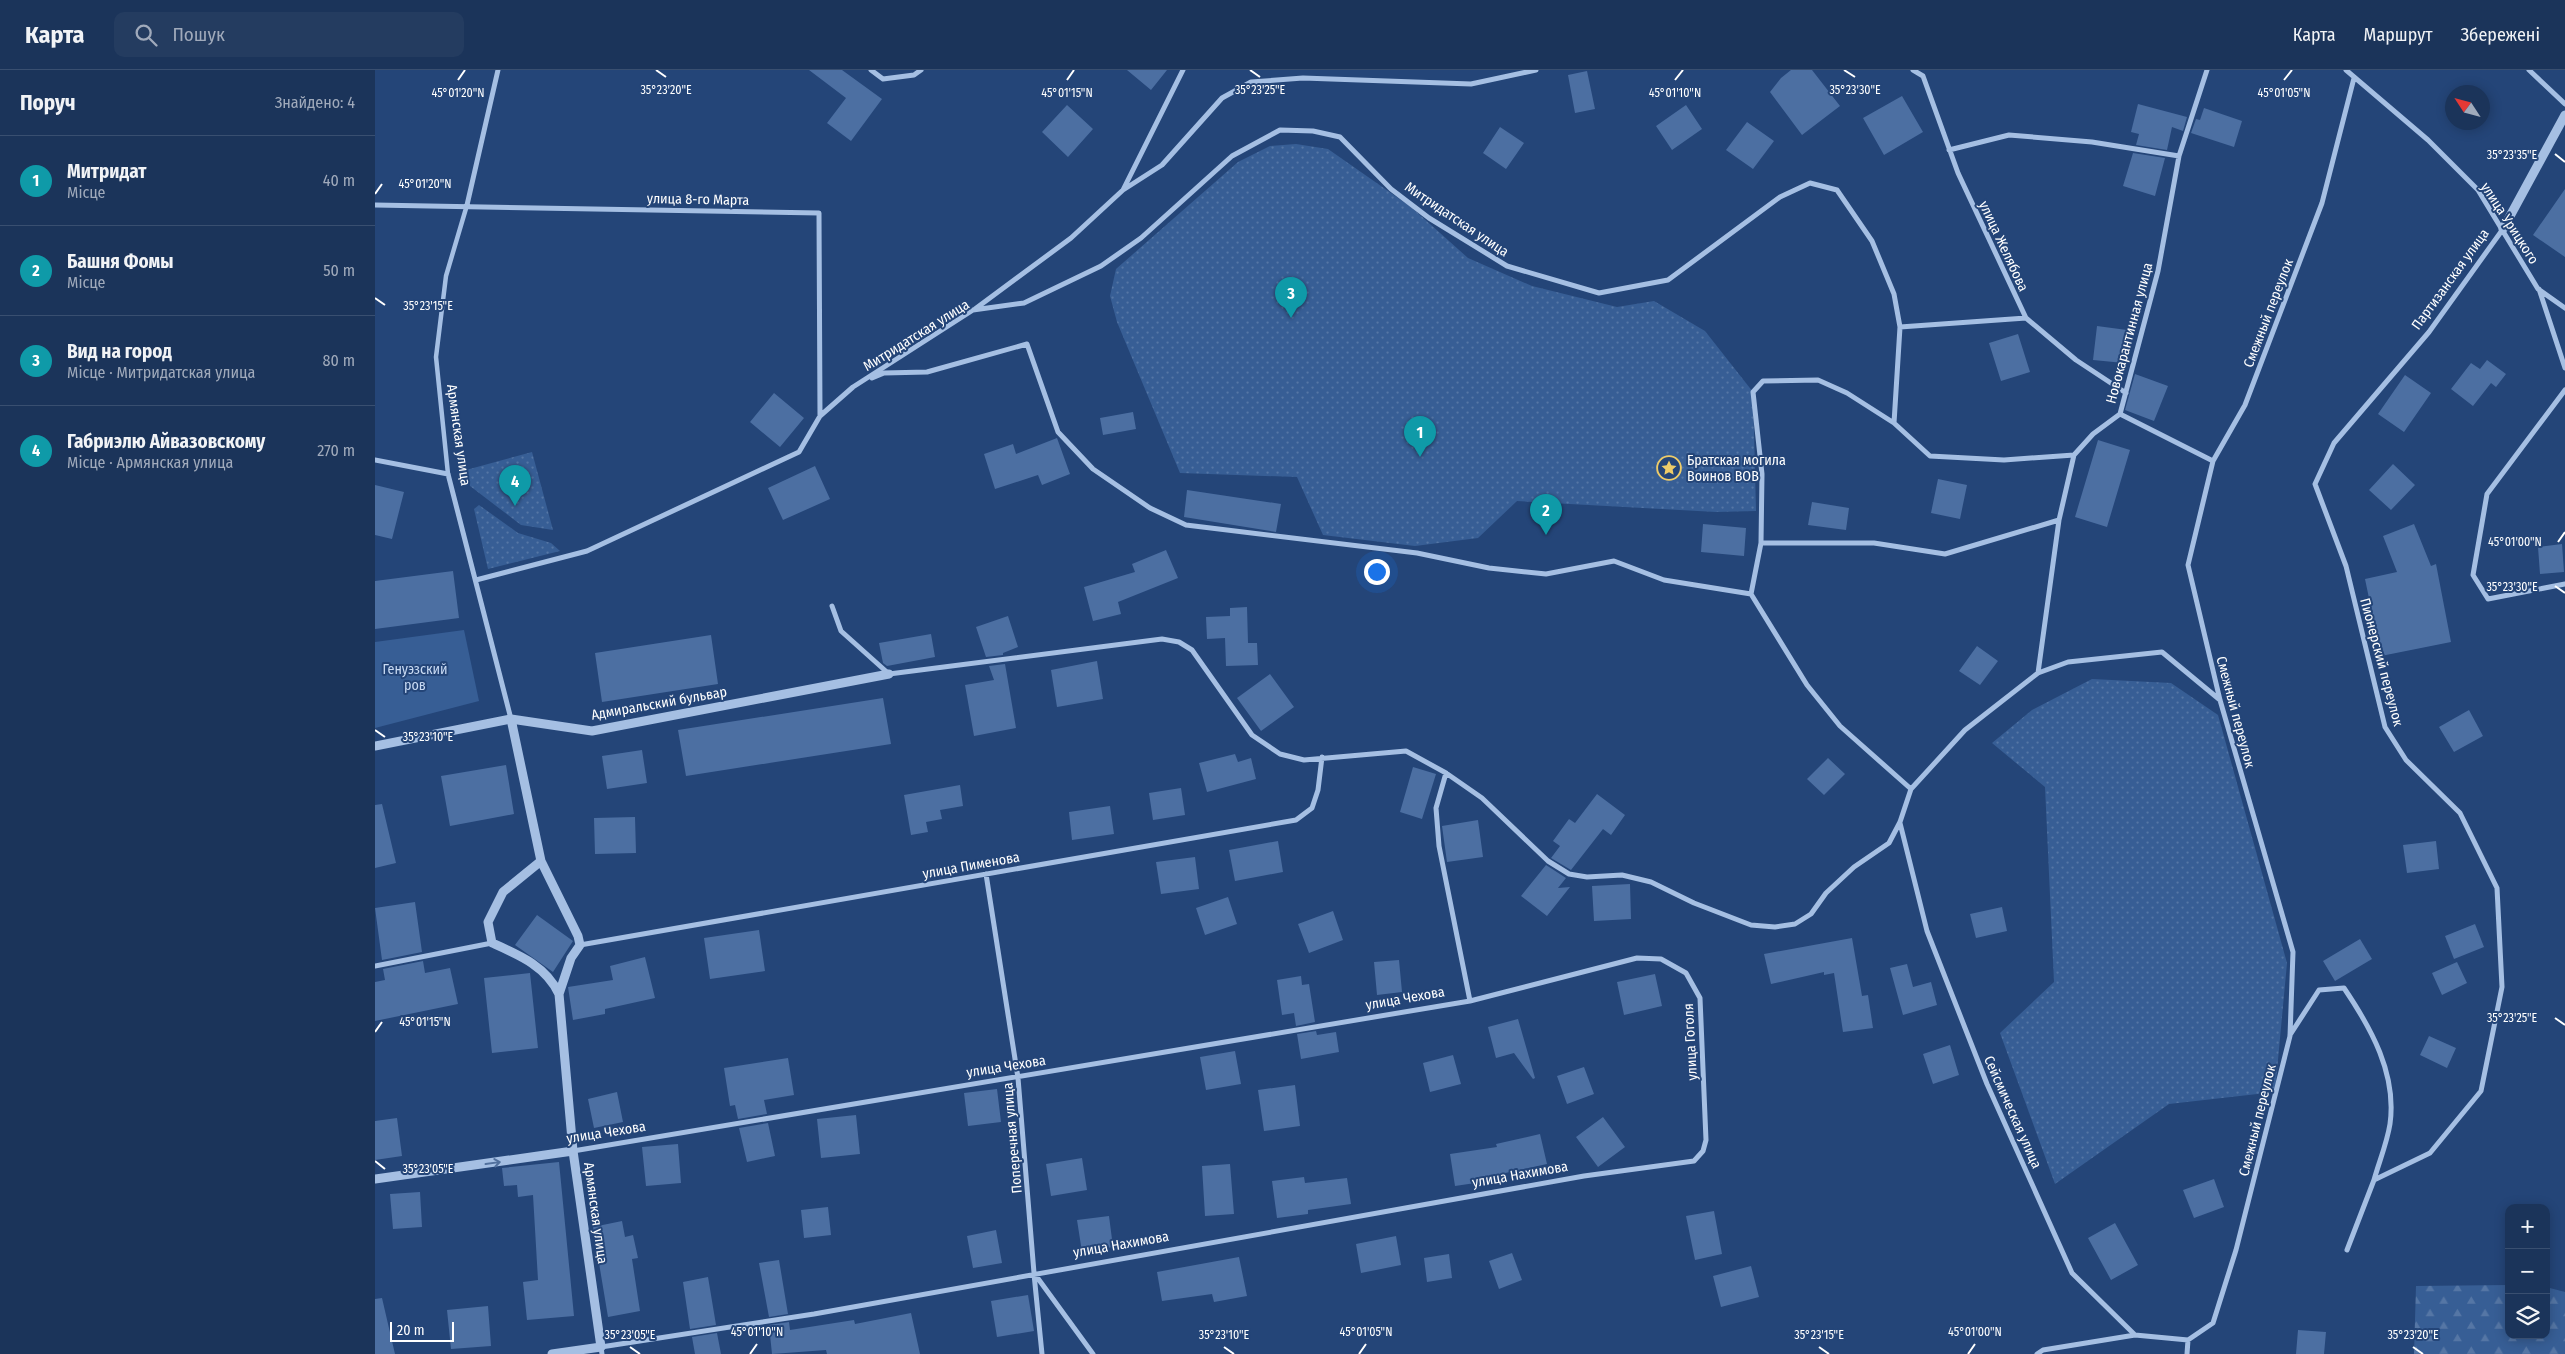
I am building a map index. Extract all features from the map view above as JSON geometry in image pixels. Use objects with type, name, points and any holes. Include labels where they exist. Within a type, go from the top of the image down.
[{"type":"street","name":"Армянская улица","points":[[499,70],[467,205],[446,276],[436,357],[448,474],[511,719],[541,861],[579,936],[580,945],[571,958],[559,994]]},
{"type":"street","points":[[871,70],[883,79],[914,75],[921,70]]},
{"type":"street","points":[[1123,190],[1183,70]]},
{"type":"street","points":[[973,310],[1071,238],[1123,190],[1162,165],[1222,98],[1251,82],[1303,78],[1471,84],[1535,70]]},
{"type":"street","name":"улица Желябова","points":[[1913,70],[1923,76],[1958,173],[2025,318],[2076,360],[2126,393]]},
{"type":"street","name":"Новокарантинная улица","points":[[2073,455],[2093,434],[2120,414],[2158,271],[2179,156],[2207,70]]},
{"type":"street","name":"улица Урицкого","points":[[2346,70],[2428,140],[2478,190],[2538,289],[2565,308]]},
{"type":"street","points":[[2529,70],[2565,104]]},
{"type":"street","name":"Смежный переулок","points":[[2188,1340],[2213,1323],[2236,1250],[2290,1036],[2293,952],[2220,700],[2188,565],[2213,461],[2245,405],[2322,203],[2354,78]]},
{"type":"street","name":"Партизанская улица","points":[[2334,443],[2429,332],[2503,229],[2565,115]]},
{"type":"street","name":"Митридатская улица","points":[[476,580],[587,551],[799,452],[820,416],[853,387],[973,310],[1024,303],[1101,266],[1141,238],[1232,156],[1280,130],[1313,131],[1340,137],[1391,189],[1429,218],[1507,266],[1599,292],[1668,280],[1780,197],[1810,183],[1837,190],[1872,242],[1894,294],[1901,327],[1894,423]]},
{"type":"street","points":[[1949,150],[2009,135],[2092,142],[2179,156]]},
{"type":"street","name":"улица 8-го Марта","points":[[375,205],[467,205],[819,214],[820,416]]},
{"type":"street","points":[[2538,289],[2565,368]]},
{"type":"street","points":[[1901,327],[2025,318]]},
{"type":"street","points":[[853,387],[884,373],[927,372],[1027,344],[1058,432],[1093,469],[1150,508],[1186,525],[1417,553],[1489,568],[1546,574],[1614,561],[1664,580],[1751,594]]},
{"type":"street","points":[[1911,789],[1840,726],[1802,677],[1751,594],[1761,544],[1762,474],[1753,392],[1763,381],[1818,380],[1847,393],[1894,423],[1930,456],[2004,460],[2073,455],[2059,520],[2038,673]]},
{"type":"street","points":[[2565,390],[2487,494],[2473,575],[2488,599],[2565,584]]},
{"type":"street","points":[[2120,414],[2213,461]]},
{"type":"street","name":"Пионерский переулок","points":[[2334,443],[2315,484],[2346,566],[2385,727],[2406,760],[2460,813],[2497,888],[2502,987],[2481,1091],[2430,1153],[2374,1180]]},
{"type":"street","points":[[375,460],[448,474]]},
{"type":"street","points":[[1761,544],[1874,543],[1945,554],[2059,520]]},
{"type":"street","points":[[832,606],[841,631],[889,674],[1162,639],[1179,642],[1191,650],[1251,735],[1280,754],[1304,760],[1405,751],[1446,773],[1482,798],[1548,861],[1569,874],[1587,877],[1622,875],[1651,882],[1694,903],[1751,925],[1775,927],[1795,924],[1811,914],[1826,893],[1854,867],[1889,843],[1900,822],[1911,789],[1965,730],[2038,673],[2068,662],[2162,652],[2220,700]]},
{"type":"street","name":"Адмиральский бульвар","points":[[375,746],[511,719],[591,731],[889,674]]},
{"type":"street","name":"улица Пименова","points":[[580,945],[1296,820],[1311,808],[1318,790],[1322,757]]},
{"type":"street","points":[[1446,773],[1436,808],[1439,846],[1470,1001]]},
{"type":"street","name":"Сейсмическая улица","points":[[1900,822],[1927,931],[1987,1084],[2072,1273],[2135,1335]]},
{"type":"street","points":[[375,966],[492,943],[488,922],[503,892],[541,861]]},
{"type":"street","name":"Поперечная улица","points":[[987,874],[1019,1078],[1042,1354]]},
{"type":"street","name":"Армянская улица","points":[[492,943],[521,956],[552,979],[559,994],[573,1151],[601,1350]]},
{"type":"street","name":"улица Чехова","points":[[375,1179],[573,1151],[1019,1078],[1470,1001],[1637,958]]},
{"type":"street","name":"улица Гоголя","points":[[1637,958],[1661,959],[1686,973],[1700,998],[1706,1140],[1703,1150],[1695,1161]]},
{"type":"street","points":[[2290,1036],[2319,990],[2344,988],[2369,1025],[2389,1079],[2390,1124],[2374,1180],[2347,1250]]},
{"type":"street","name":"улица Нахимова","points":[[552,1354],[601,1350],[814,1314],[1034,1273],[1564,1180],[1695,1161]]},
{"type":"street","points":[[1034,1273],[1093,1354]]},
{"type":"street","points":[[2037,1354],[2043,1350],[2135,1335],[2188,1340],[2187,1354]]},
{"type":"green space","points":[[1296,144],[1328,149],[1411,207],[1468,258],[1532,286],[1617,307],[1654,301],[1705,331],[1753,392],[1756,511],[1716,512],[1517,501],[1478,538],[1415,546],[1323,535],[1297,477],[1180,473],[1117,322],[1110,296],[1116,269],[1238,162],[1270,146]]},
{"type":"green space","points":[[532,452],[553,530],[521,525],[470,486],[466,470]]},
{"type":"green space","points":[[479,505],[518,533],[551,543],[560,551],[488,569],[474,509]]},
{"type":"green space","name":"Генуэзский ров","points":[[464,630],[479,701],[375,728],[375,642]]},
{"type":"green space","points":[[2092,679],[2171,683],[2218,715],[2287,963],[2275,1092],[2169,1104],[2055,1184],[2000,1033],[2054,982],[2045,787],[1992,743],[2032,710]]},
{"type":"green space","points":[[2505,1285],[2505,1339],[2550,1339],[2550,1288],[2565,1292],[2565,1354],[2414,1354],[2416,1286]]},
{"type":"building","points":[[809,70],[842,70],[882,99],[851,141],[827,123],[846,98]]},
{"type":"building","points":[[1127,70],[1167,70],[1151,90]]},
{"type":"building","points":[[1791,70],[1812,70],[1840,106],[1802,135],[1770,92],[1781,78]]},
{"type":"building","points":[[1587,71],[1595,109],[1575,113],[1568,75]]},
{"type":"building","points":[[1902,96],[1923,132],[1884,155],[1863,118]]},
{"type":"building","points":[[2138,104],[2187,117],[2183,131],[2172,127],[2167,150],[2136,145],[2139,134],[2131,132]]},
{"type":"building","points":[[1067,105],[1093,129],[1068,157],[1042,132]]},
{"type":"building","points":[[1686,105],[1702,129],[1672,150],[1656,126]]},
{"type":"building","points":[[2204,108],[2242,121],[2234,147],[2191,133],[2196,119],[2200,120]]},
{"type":"building","points":[[1747,122],[1774,141],[1753,169],[1726,150]]},
{"type":"building","points":[[1500,127],[1524,143],[1506,169],[1483,153]]},
{"type":"building","points":[[2133,153],[2165,158],[2155,196],[2123,186]]},
{"type":"building","points":[[2565,189],[2565,257],[2533,235]]},
{"type":"building","points":[[2097,326],[2127,330],[2124,363],[2093,360]]},
{"type":"building","points":[[2018,334],[2030,372],[2001,381],[1989,343]]},
{"type":"building","points":[[2487,360],[2506,374],[2496,387],[2491,383],[2473,406],[2451,389],[2471,363],[2480,369]]},
{"type":"building","points":[[2135,374],[2168,386],[2154,421],[2125,410]]},
{"type":"building","points":[[2405,375],[2431,393],[2404,432],[2378,414]]},
{"type":"building","points":[[774,393],[804,418],[780,447],[750,422]]},
{"type":"building","points":[[1133,412],[1136,429],[1103,435],[1100,418]]},
{"type":"building","points":[[1057,438],[1070,474],[1042,485],[1038,475],[995,489],[984,454],[1013,444],[1016,454]]},
{"type":"building","points":[[2098,440],[2130,450],[2107,527],[2075,517]]},
{"type":"building","points":[[2393,464],[2415,485],[2391,510],[2369,490]]},
{"type":"building","points":[[815,466],[830,499],[783,520],[768,488]]},
{"type":"building","points":[[1938,479],[1967,485],[1960,519],[1931,513]]},
{"type":"building","points":[[375,485],[404,492],[392,539],[375,535]]},
{"type":"building","points":[[1187,490],[1281,504],[1276,532],[1184,517]]},
{"type":"building","points":[[1812,502],[1849,508],[1846,530],[1808,525]]},
{"type":"building","points":[[1703,524],[1746,528],[1744,556],[1701,552]]},
{"type":"building","points":[[2414,524],[2431,566],[2436,564],[2451,642],[2381,656],[2365,579],[2397,572],[2383,536]]},
{"type":"building","points":[[2562,544],[2564,572],[2540,574],[2538,547]]},
{"type":"building","points":[[1166,550],[1178,578],[1118,602],[1121,614],[1093,621],[1084,587],[1135,572],[1132,564]]},
{"type":"building","points":[[453,571],[459,618],[375,629],[375,581]]},
{"type":"building","points":[[1247,607],[1248,643],[1257,643],[1258,665],[1226,666],[1225,638],[1207,639],[1206,617],[1230,616],[1230,608]]},
{"type":"building","points":[[1008,616],[1018,647],[1003,653],[1003,655],[986,657],[976,627]]},
{"type":"building","points":[[931,634],[935,657],[887,666],[883,663],[879,643]]},
{"type":"building","points":[[711,635],[718,684],[602,702],[595,653]]},
{"type":"building","points":[[1977,646],[1998,661],[1980,685],[1959,671]]},
{"type":"building","points":[[1097,661],[1103,699],[1057,707],[1051,670]]},
{"type":"building","points":[[1005,664],[1016,728],[974,736],[965,685],[994,680],[989,666]]},
{"type":"building","points":[[1270,674],[1294,707],[1261,731],[1237,698]]},
{"type":"building","points":[[883,698],[891,744],[686,776],[678,730]]},
{"type":"building","points":[[2469,710],[2483,736],[2454,752],[2439,727]]},
{"type":"building","points":[[642,750],[647,783],[607,789],[602,756]]},
{"type":"building","points":[[1235,754],[1238,762],[1251,758],[1256,779],[1207,792],[1199,763]]},
{"type":"building","points":[[1828,758],[1845,774],[1824,795],[1807,779]]},
{"type":"building","points":[[506,765],[514,814],[450,826],[441,776]]},
{"type":"building","points":[[1413,767],[1436,774],[1422,819],[1400,812]]},
{"type":"building","points":[[960,785],[963,806],[940,810],[942,819],[926,822],[928,832],[911,835],[904,795]]},
{"type":"building","points":[[1181,788],[1185,815],[1153,820],[1149,793]]},
{"type":"building","points":[[1597,794],[1625,815],[1611,835],[1603,829],[1571,870],[1551,858],[1560,846],[1553,841],[1569,819],[1575,823]]},
{"type":"building","points":[[382,804],[396,863],[375,868],[375,805]]},
{"type":"building","points":[[1110,806],[1114,834],[1072,840],[1069,812]]},
{"type":"building","points":[[635,817],[636,853],[595,854],[594,818]]},
{"type":"building","points":[[1478,820],[1483,857],[1447,862],[1442,826]]},
{"type":"building","points":[[1278,841],[1283,872],[1235,881],[1229,850]]},
{"type":"building","points":[[2436,841],[2439,869],[2407,873],[2403,845]]},
{"type":"building","points":[[1195,857],[1199,889],[1161,894],[1156,862]]},
{"type":"building","points":[[1546,865],[1566,878],[1558,888],[1570,887],[1547,916],[1521,896]]},
{"type":"building","points":[[1630,884],[1631,919],[1594,921],[1592,886]]},
{"type":"building","points":[[1228,897],[1237,924],[1205,935],[1196,908]]},
{"type":"building","points":[[415,902],[422,952],[382,960],[375,908]]},
{"type":"building","points":[[2002,907],[2007,931],[1976,938],[1970,914]]},
{"type":"building","points":[[1333,911],[1343,940],[1309,953],[1298,924]]},
{"type":"building","points":[[537,915],[573,941],[553,972],[515,945]]},
{"type":"building","points":[[2475,924],[2484,947],[2454,959],[2445,936]]},
{"type":"building","points":[[759,930],[765,971],[710,979],[704,938]]},
{"type":"building","points":[[1852,938],[1862,996],[1868,995],[1873,1028],[1843,1032],[1834,973],[1824,975],[1824,972],[1771,984],[1764,954]]},
{"type":"building","points":[[2360,939],[2372,959],[2335,981],[2323,961]]},
{"type":"building","points":[[645,957],[655,998],[605,1009],[605,1014],[573,1020],[568,987],[613,980],[610,966]]},
{"type":"building","points":[[1399,960],[1402,992],[1377,995],[1374,962]]},
{"type":"building","points":[[423,961],[425,973],[450,968],[458,1004],[375,1021],[375,982],[385,980],[383,969]]},
{"type":"building","points":[[2457,962],[2467,983],[2442,995],[2432,973]]},
{"type":"building","points":[[1907,964],[1913,987],[1931,982],[1937,1005],[1903,1015],[1890,968]]},
{"type":"building","points":[[530,973],[538,1048],[492,1053],[484,978]]},
{"type":"building","points":[[1655,974],[1662,1006],[1624,1015],[1617,982]]},
{"type":"building","points":[[1301,976],[1302,985],[1309,984],[1315,1022],[1296,1026],[1294,1013],[1282,1015],[1277,980]]},
{"type":"building","points":[[1518,1019],[1535,1078],[1533,1079],[1514,1053],[1496,1058],[1488,1027]]},
{"type":"building","points":[[1316,1031],[1317,1035],[1336,1032],[1339,1052],[1301,1059],[1297,1034]]},
{"type":"building","points":[[2429,1036],[2456,1048],[2447,1068],[2420,1055]]},
{"type":"building","points":[[1950,1045],[1959,1075],[1933,1084],[1923,1054]]},
{"type":"building","points":[[1235,1051],[1241,1084],[1206,1090],[1200,1057]]},
{"type":"building","points":[[1453,1055],[1461,1084],[1430,1092],[1423,1063]]},
{"type":"building","points":[[788,1058],[794,1095],[764,1100],[767,1114],[738,1119],[735,1105],[730,1106],[724,1068]]},
{"type":"building","points":[[1584,1067],[1594,1094],[1567,1104],[1557,1076]]},
{"type":"building","points":[[1295,1085],[1300,1126],[1264,1131],[1258,1090]]},
{"type":"building","points":[[997,1089],[1001,1122],[968,1126],[964,1093]]},
{"type":"building","points":[[617,1092],[623,1122],[594,1128],[588,1099]]},
{"type":"building","points":[[856,1115],[860,1154],[821,1158],[817,1119]]},
{"type":"building","points":[[1603,1117],[1625,1147],[1598,1167],[1576,1137]]},
{"type":"building","points":[[397,1118],[402,1156],[375,1160],[375,1121]]},
{"type":"building","points":[[768,1123],[775,1156],[747,1162],[739,1128]]},
{"type":"building","points":[[1540,1134],[1547,1164],[1482,1178],[1482,1182],[1455,1186],[1450,1154],[1497,1147],[1496,1144]]},
{"type":"building","points":[[678,1144],[681,1183],[646,1186],[642,1147]]},
{"type":"building","points":[[1082,1158],[1087,1190],[1051,1196],[1046,1164]]},
{"type":"building","points":[[559,1162],[574,1316],[527,1320],[523,1282],[538,1280],[533,1195],[518,1197],[517,1185],[504,1186],[502,1168]]},
{"type":"building","points":[[1230,1164],[1234,1214],[1205,1216],[1202,1166]]},
{"type":"building","points":[[1304,1177],[1305,1183],[1347,1178],[1351,1204],[1308,1210],[1308,1214],[1277,1218],[1272,1181]]},
{"type":"building","points":[[2214,1179],[2224,1207],[2194,1218],[2183,1190]]},
{"type":"building","points":[[420,1192],[422,1227],[393,1229],[390,1194]]},
{"type":"building","points":[[828,1207],[831,1235],[804,1238],[801,1210]]},
{"type":"building","points":[[1714,1211],[1722,1254],[1695,1260],[1686,1216]]},
{"type":"building","points":[[1109,1216],[1113,1247],[1082,1252],[1077,1220]]},
{"type":"building","points":[[622,1221],[625,1237],[633,1235],[638,1258],[632,1259],[640,1311],[608,1317],[593,1227]]},
{"type":"building","points":[[2115,1223],[2138,1265],[2111,1280],[2088,1238]]},
{"type":"building","points":[[996,1230],[1002,1263],[973,1268],[967,1236]]},
{"type":"building","points":[[1396,1236],[1401,1265],[1361,1273],[1356,1244]]},
{"type":"building","points":[[1512,1253],[1522,1280],[1499,1289],[1489,1261]]},
{"type":"building","points":[[1449,1254],[1452,1278],[1427,1282],[1424,1258]]},
{"type":"building","points":[[1239,1257],[1247,1296],[1214,1302],[1212,1294],[1162,1301],[1157,1272]]},
{"type":"building","points":[[779,1260],[788,1314],[769,1317],[759,1263]]},
{"type":"building","points":[[1751,1266],[1759,1297],[1721,1307],[1713,1276]]},
{"type":"building","points":[[708,1277],[716,1325],[690,1329],[683,1282]]},
{"type":"building","points":[[1028,1295],[1034,1331],[997,1337],[991,1301]]},
{"type":"building","points":[[382,1298],[395,1354],[375,1354],[375,1299]]},
{"type":"building","points":[[488,1306],[491,1346],[451,1349],[447,1310]]},
{"type":"building","points":[[911,1313],[920,1354],[827,1354],[826,1350],[772,1354],[769,1325],[789,1322],[790,1330],[854,1320],[855,1324]]},
{"type":"building","points":[[2298,1330],[2326,1332],[2324,1354],[2296,1354]]},
{"type":"building","points":[[717,1333],[721,1354],[695,1354],[692,1337]]},
{"type":"place","name":"Вид на город","points":[[1291,318]]},
{"type":"place","name":"Митридат","points":[[1420,457]]},
{"type":"place","name":"Братская могила Воинов ВОВ","points":[[1669,468]]},
{"type":"place","name":"Габриэлю Айвазовскому","points":[[515,506]]},
{"type":"place","name":"Башня Фомы","points":[[1546,535]]}]
